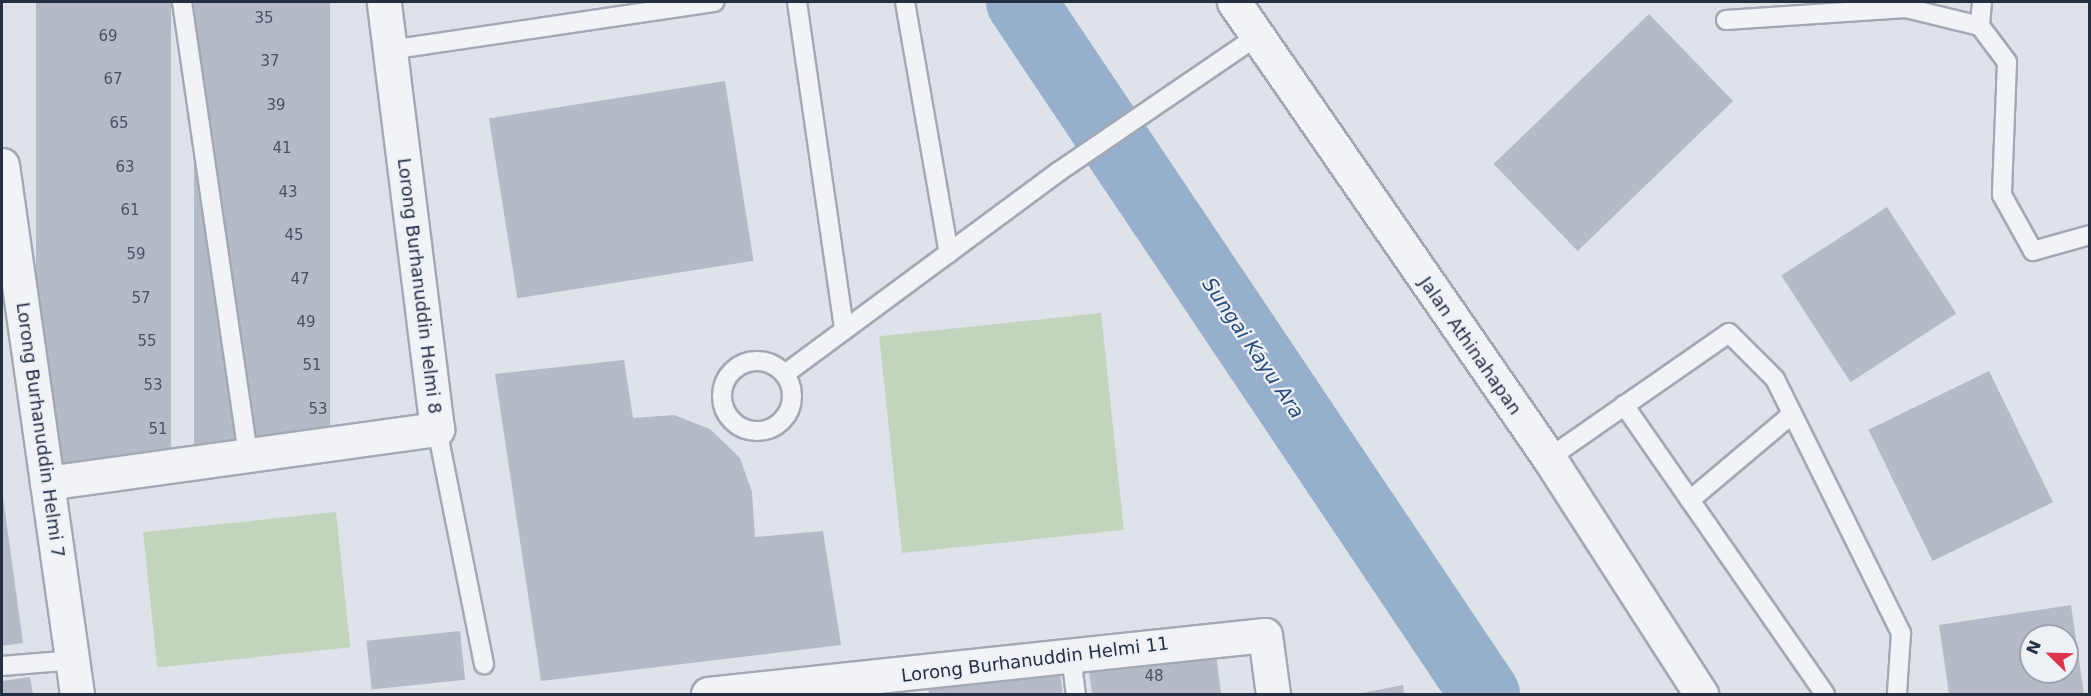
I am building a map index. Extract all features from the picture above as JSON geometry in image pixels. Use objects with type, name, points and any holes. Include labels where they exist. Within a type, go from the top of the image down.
[{"type":"street","name":"Lorong Burhanuddin Helmi 8","points":[[48,483],[248,453],[438,429],[384,2]]},
{"type":"street","name":"Jalan Athinahapan","points":[[1234,2],[1549,458],[1701,694]]},
{"type":"street","name":"Lorong Burhanuddin Helmi 7","points":[[2,165],[75,660],[77,694]]},
{"type":"street","name":"Lorong Burhanuddin Helmi 11","points":[[708,694],[875,687],[1071,655],[1265,635],[1273,694]]},
{"type":"lane","points":[[182,2],[248,453]]},
{"type":"lane","points":[[390,50],[714,2]]},
{"type":"lane","points":[[797,2],[844,330]]},
{"type":"lane","points":[[905,2],[949,253]]},
{"type":"lane","points":[[1980,26],[1982,2]]},
{"type":"lane","points":[[1726,20],[1906,8],[1980,26],[2007,62],[2002,195],[2034,251],[2090,235]]},
{"type":"lane","points":[[785,374],[1058,172],[1257,36]]},
{"type":"lane","points":[[1549,458],[1729,333],[1774,379],[1900,633],[1897,694]]},
{"type":"lane","points":[[1624,405],[1826,694]]},
{"type":"lane","points":[[1690,501],[1792,414]]},
{"type":"lane","points":[[438,429],[484,664]]},
{"type":"lane","points":[[1071,655],[1076,694]]},
{"type":"lane","points":[[2,666],[75,660]]},
{"type":"green space","points":[[1101,313],[1124,530],[902,553],[879,336]]},
{"type":"green space","points":[[336,512],[350,647],[157,668],[143,532]]},
{"type":"building","points":[[36,2],[171,2],[171,464],[36,464]]},
{"type":"building","points":[[194,2],[330,2],[330,445],[194,445]]},
{"type":"building","points":[[1649,14],[1733,101],[1578,251],[1494,164]]},
{"type":"building","points":[[725,81],[753,261],[517,298],[489,118]]},
{"type":"building","points":[[1887,207],[1956,314],[1850,382],[1781,276]]},
{"type":"building","points":[[624,360],[633,418],[674,415],[710,429],[740,458],[752,492],[755,537],[823,531],[841,645],[541,681],[495,374]]},
{"type":"building","points":[[1989,371],[2053,502],[1933,561],[1869,430]]},
{"type":"building","points":[[2,490],[23,643],[2,646]]},
{"type":"building","points":[[2071,605],[2074,624],[2019,624],[2019,684],[2079,684],[2079,660],[2084,694],[1949,694],[1939,625]]},
{"type":"building","points":[[460,631],[465,680],[372,690],[367,641]]},
{"type":"building","points":[[1215,646],[1221,694],[1092,694],[1088,664]]},
{"type":"building","points":[[1059,667],[1063,694],[929,694],[928,686]]},
{"type":"building","points":[[30,677],[33,694],[2,694],[2,681]]},
{"type":"building","points":[[1403,685],[1404,694],[1362,694],[1362,693]]},
{"type":"waterway","name":"Sungai Kayu Ara","points":[[1021,2],[1485,694]]}]
